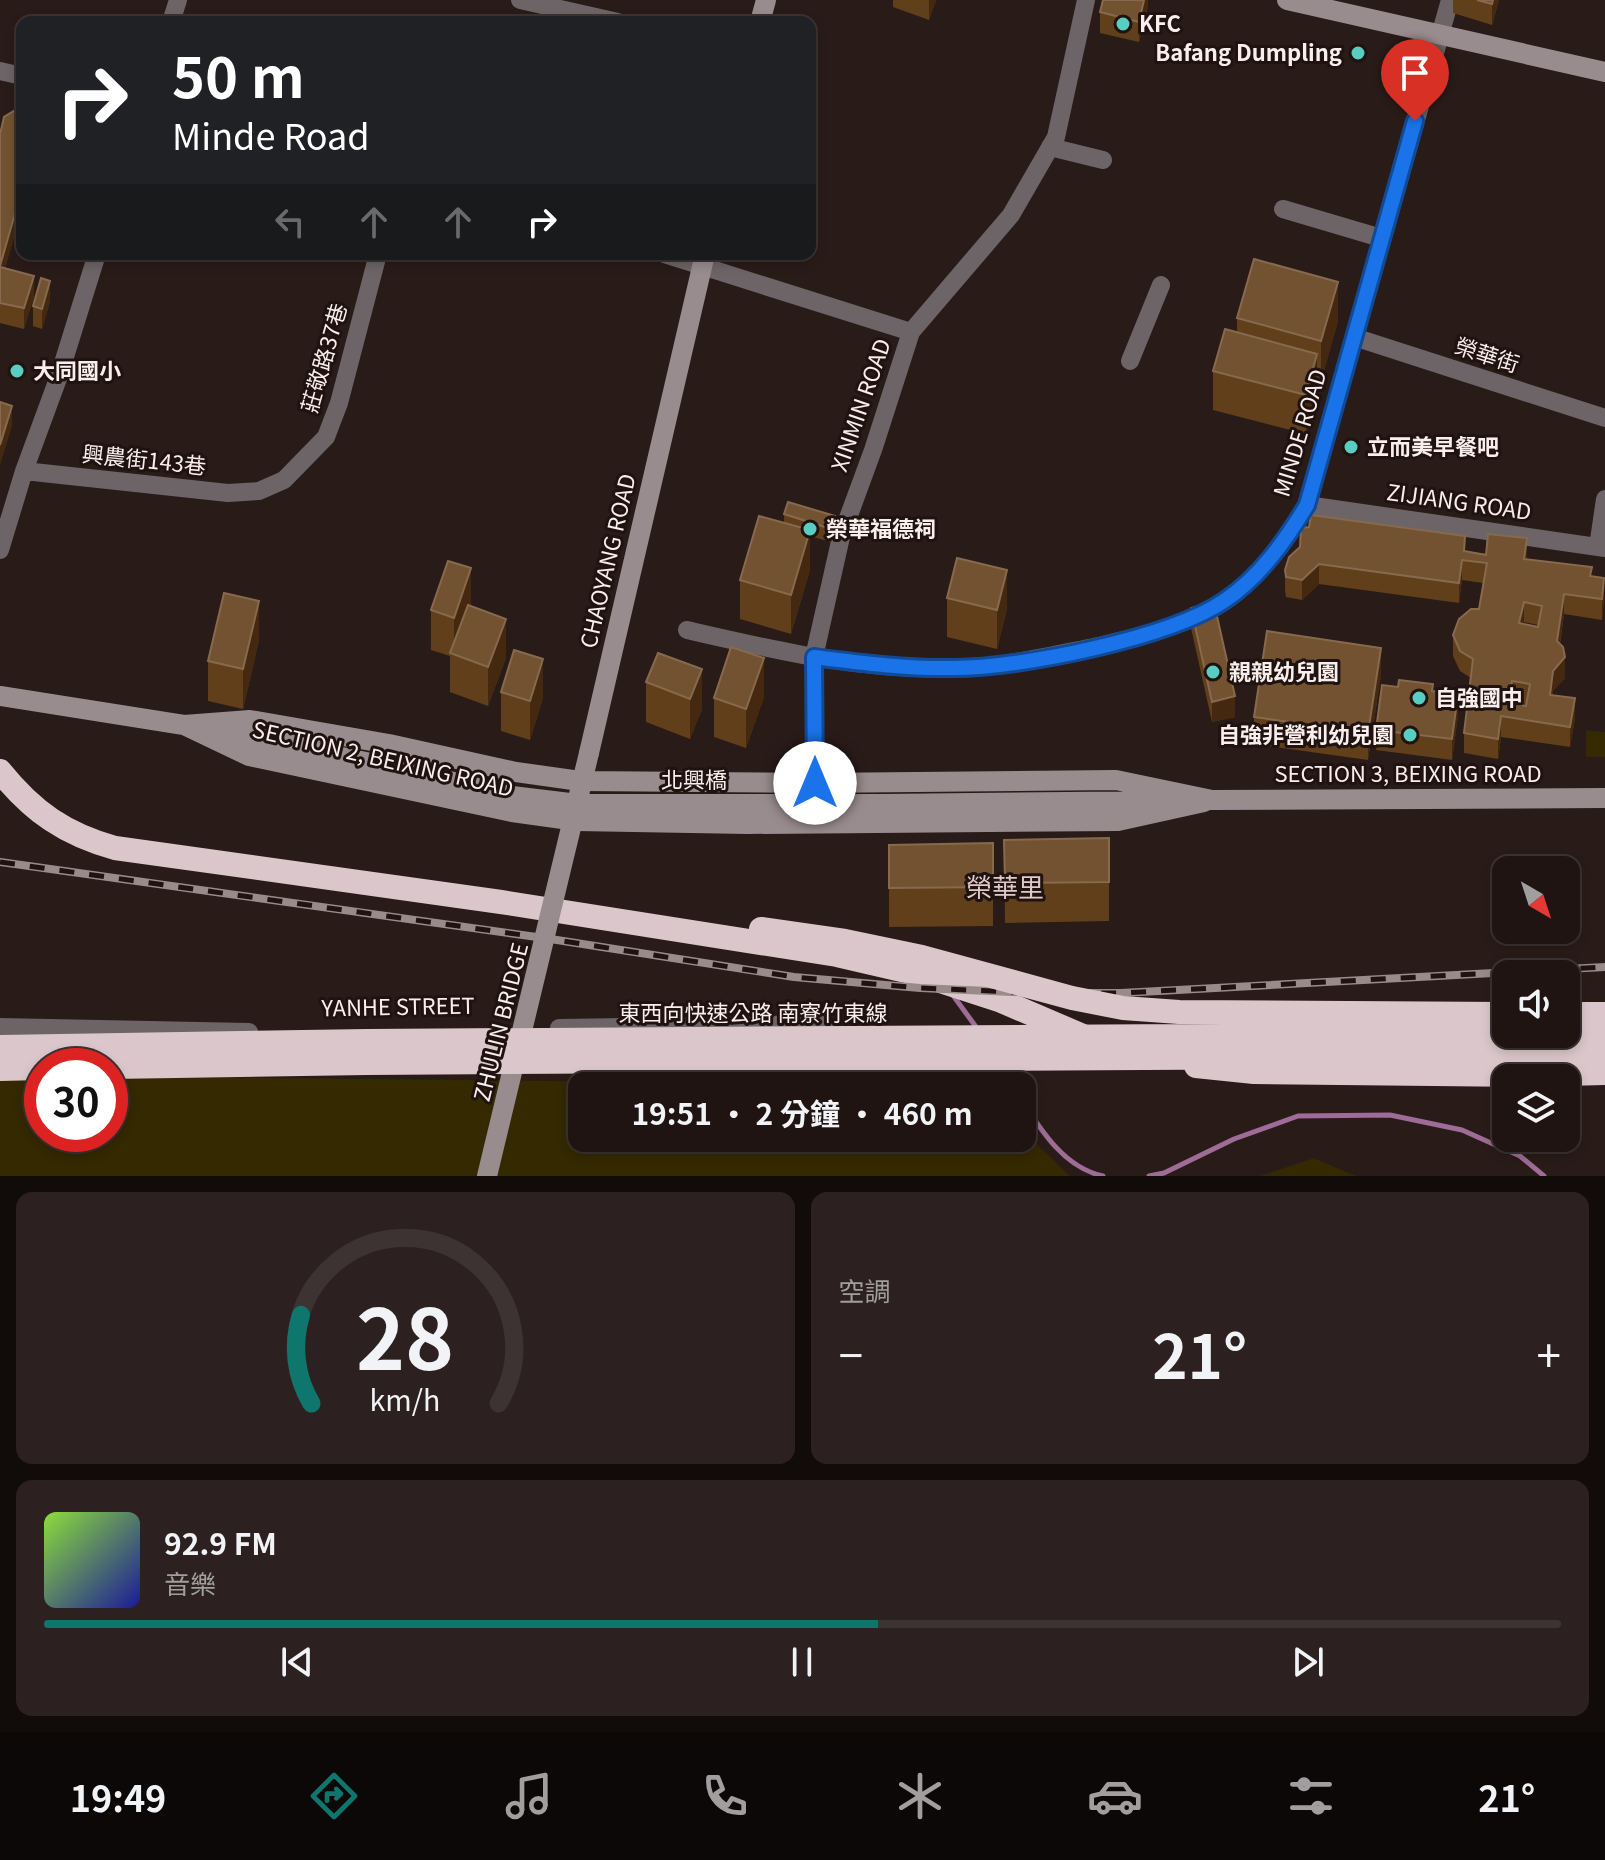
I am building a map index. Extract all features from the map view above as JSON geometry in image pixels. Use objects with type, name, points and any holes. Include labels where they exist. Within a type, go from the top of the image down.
[{"type":"highway","points":[[0,751],[44,800],[66,817],[120,835],[502,896],[837,955],[919,974],[999,1000],[1122,1050],[1181,1064],[1254,1072],[1605,1073]]},
{"type":"highway","points":[[0,771],[35,809],[60,827],[87,840],[115,848],[845,941],[922,957],[1072,998],[1123,1008],[1179,1012],[1492,1014]]},
{"type":"highway","points":[[1580,1014],[1605,1014]]},
{"type":"highway","name":"東西向快速公路 南寮竹東線","points":[[0,1047],[383,1041],[1492,1034]]},
{"type":"highway","points":[[1580,1034],[1605,1034]]},
{"type":"highway","points":[[128,1067],[1605,1055]]},
{"type":"highway","points":[[0,1069],[24,1068]]},
{"type":"street","points":[[520,0],[591,16]]},
{"type":"street","name":"XINMIN ROAD","points":[[814,823],[814,657],[841,537],[911,332],[1011,215],[1056,137],[1086,0]]},
{"type":"street","points":[[1287,0],[1605,72]]},
{"type":"street","name":"MINDE ROAD","points":[[687,630],[814,657],[886,666],[957,668],[1039,659],[1120,641],[1178,623],[1224,601],[1255,575],[1286,540],[1307,505],[1450,0]]},
{"type":"street","points":[[1050,147],[1103,160]]},
{"type":"street","points":[[1283,209],[1381,238]]},
{"type":"street","points":[[0,550],[95,260]]},
{"type":"street","name":"莊敬路37巷","points":[[259,491],[284,480],[326,437],[339,403],[376,260]]},
{"type":"street","name":"CHAOYANG ROAD","points":[[560,880],[578,813],[589,753],[704,260]]},
{"type":"street","points":[[707,260],[911,332]]},
{"type":"street","points":[[1130,361],[1161,285]]},
{"type":"street","name":"榮華街","points":[[1354,337],[1605,418]]},
{"type":"street","name":"興農街143巷","points":[[24,471],[228,493],[259,491]]},
{"type":"street","points":[[1601,547],[1605,499]]},
{"type":"street","name":"ZIJIANG ROAD","points":[[1307,505],[1601,547]]},
{"type":"street","name":"SECTION 2, BEIXING ROAD","points":[[0,696],[184,725],[250,720],[389,744],[516,772],[580,781]]},
{"type":"street","name":"SECTION 2, BEIXING ROAD","points":[[184,725],[249,756],[512,812],[578,813]]},
{"type":"street","name":"北興橋","points":[[184,725],[395,768],[578,813],[882,804],[1212,800]]},
{"type":"street","name":"SECTION 3, BEIXING ROAD","points":[[580,781],[815,783],[1116,780],[1212,800],[1605,798]]},
{"type":"street","name":"SECTION 3, BEIXING ROAD","points":[[578,813],[814,823],[1118,821],[1212,800]]},
{"type":"street","name":"ZHULIN BRIDGE","points":[[487,1176],[560,880]]},
{"type":"street","name":"YANHE STREET","points":[[0,1027],[294,1032],[822,1024],[845,1053],[849,1072]]},
{"type":"shaded area","points":[[1586,730],[1605,732],[1605,757],[1586,757]]},
{"type":"shaded area","points":[[0,1070],[24,1072],[24,1152],[128,1152],[128,1076],[568,1081],[568,1152],[1036,1152],[1036,1143],[1070,1176],[0,1176]]},
{"type":"shaded area","points":[[1314,1158],[1356,1176],[1260,1176]]},
{"type":"building","points":[[1103,0],[1144,0],[1139,22],[1100,12]]},
{"type":"building","points":[[16,110],[16,210],[0,266],[0,134],[4,117]]},
{"type":"building","points":[[1254,259],[1338,282],[1321,341],[1237,318]]},
{"type":"building","points":[[0,267],[34,276],[24,308],[0,303]]},
{"type":"building","points":[[41,278],[50,281],[42,309],[33,306]]},
{"type":"building","points":[[1225,329],[1317,354],[1306,395],[1213,371]]},
{"type":"building","points":[[0,402],[12,406],[0,445]]},
{"type":"building","points":[[788,502],[835,516],[831,529],[784,514]]},
{"type":"building","points":[[1311,515],[1465,536],[1464,551],[1486,555],[1488,534],[1527,538],[1524,559],[1592,567],[1590,576],[1604,578],[1602,599],[1564,594],[1557,641],[1563,647],[1565,657],[1553,671],[1550,695],[1575,698],[1570,727],[1501,716],[1498,739],[1464,733],[1473,659],[1460,651],[1453,635],[1459,619],[1471,609],[1479,609],[1487,563],[1462,560],[1459,583],[1319,564],[1302,580],[1286,577],[1289,557],[1300,547],[1301,528],[1309,527]],"holes":[[[1524,602],[1542,606],[1538,627],[1519,623]],[[1512,681],[1530,684],[1526,706],[1508,702]]]},
{"type":"building","points":[[759,516],[810,530],[791,595],[740,580]]},
{"type":"building","points":[[957,558],[1007,570],[997,610],[947,598]]},
{"type":"building","points":[[448,561],[471,568],[454,618],[431,610]]},
{"type":"building","points":[[224,593],[259,601],[243,669],[208,661]]},
{"type":"building","name":"親親幼兒園","points":[[1214,603],[1235,696],[1212,702],[1191,608]]},
{"type":"building","points":[[468,605],[506,619],[488,667],[450,653]]},
{"type":"building","points":[[1267,631],[1381,648],[1368,733],[1254,717]]},
{"type":"building","points":[[731,647],[764,658],[746,709],[714,698]]},
{"type":"building","points":[[514,650],[543,659],[530,701],[501,692]]},
{"type":"building","points":[[658,653],[702,669],[690,699],[646,682]]},
{"type":"building","points":[[1399,680],[1433,684],[1432,691],[1458,694],[1452,739],[1376,730],[1382,685],[1398,687]]},
{"type":"building","points":[[1109,838],[1109,882],[1005,883],[1004,840]]},
{"type":"building","points":[[993,843],[993,887],[889,888],[889,845]]},
{"type":"waterway","points":[[952,994],[979,1031]]},
{"type":"waterway","points":[[1001,1066],[1005,1072]]},
{"type":"waterway","points":[[1149,1176],[1164,1173],[1234,1139],[1298,1116],[1390,1115],[1462,1130],[1520,1156],[1544,1176]]},
{"type":"waterway","points":[[1036,1122],[1066,1157],[1089,1172],[1103,1176]]},
{"type":"railway","points":[[0,862],[544,938],[794,977],[920,988],[1121,993],[1605,967]]},
{"type":"place","name":"KFC","points":[[1123,24]]},
{"type":"place","name":"Bafang Dumpling","points":[[1358,53]]},
{"type":"place","name":"大同國小","points":[[17,371]]},
{"type":"place","name":"立而美早餐吧","points":[[1351,447]]},
{"type":"place","name":"榮華福德祠","points":[[810,529]]},
{"type":"place","name":"親親幼兒園","points":[[1213,672]]},
{"type":"place","name":"自強國中","points":[[1419,698]]},
{"type":"place","name":"自強非營利幼兒園","points":[[1410,735]]},
{"type":"district","name":"榮華里","points":[[1005,888]]},
{"type":"route","points":[[815,783],[814,657],[886,666],[957,668],[1039,659],[1120,641],[1178,623],[1224,601],[1255,575],[1286,540],[1307,505],[1415,121]]}]
